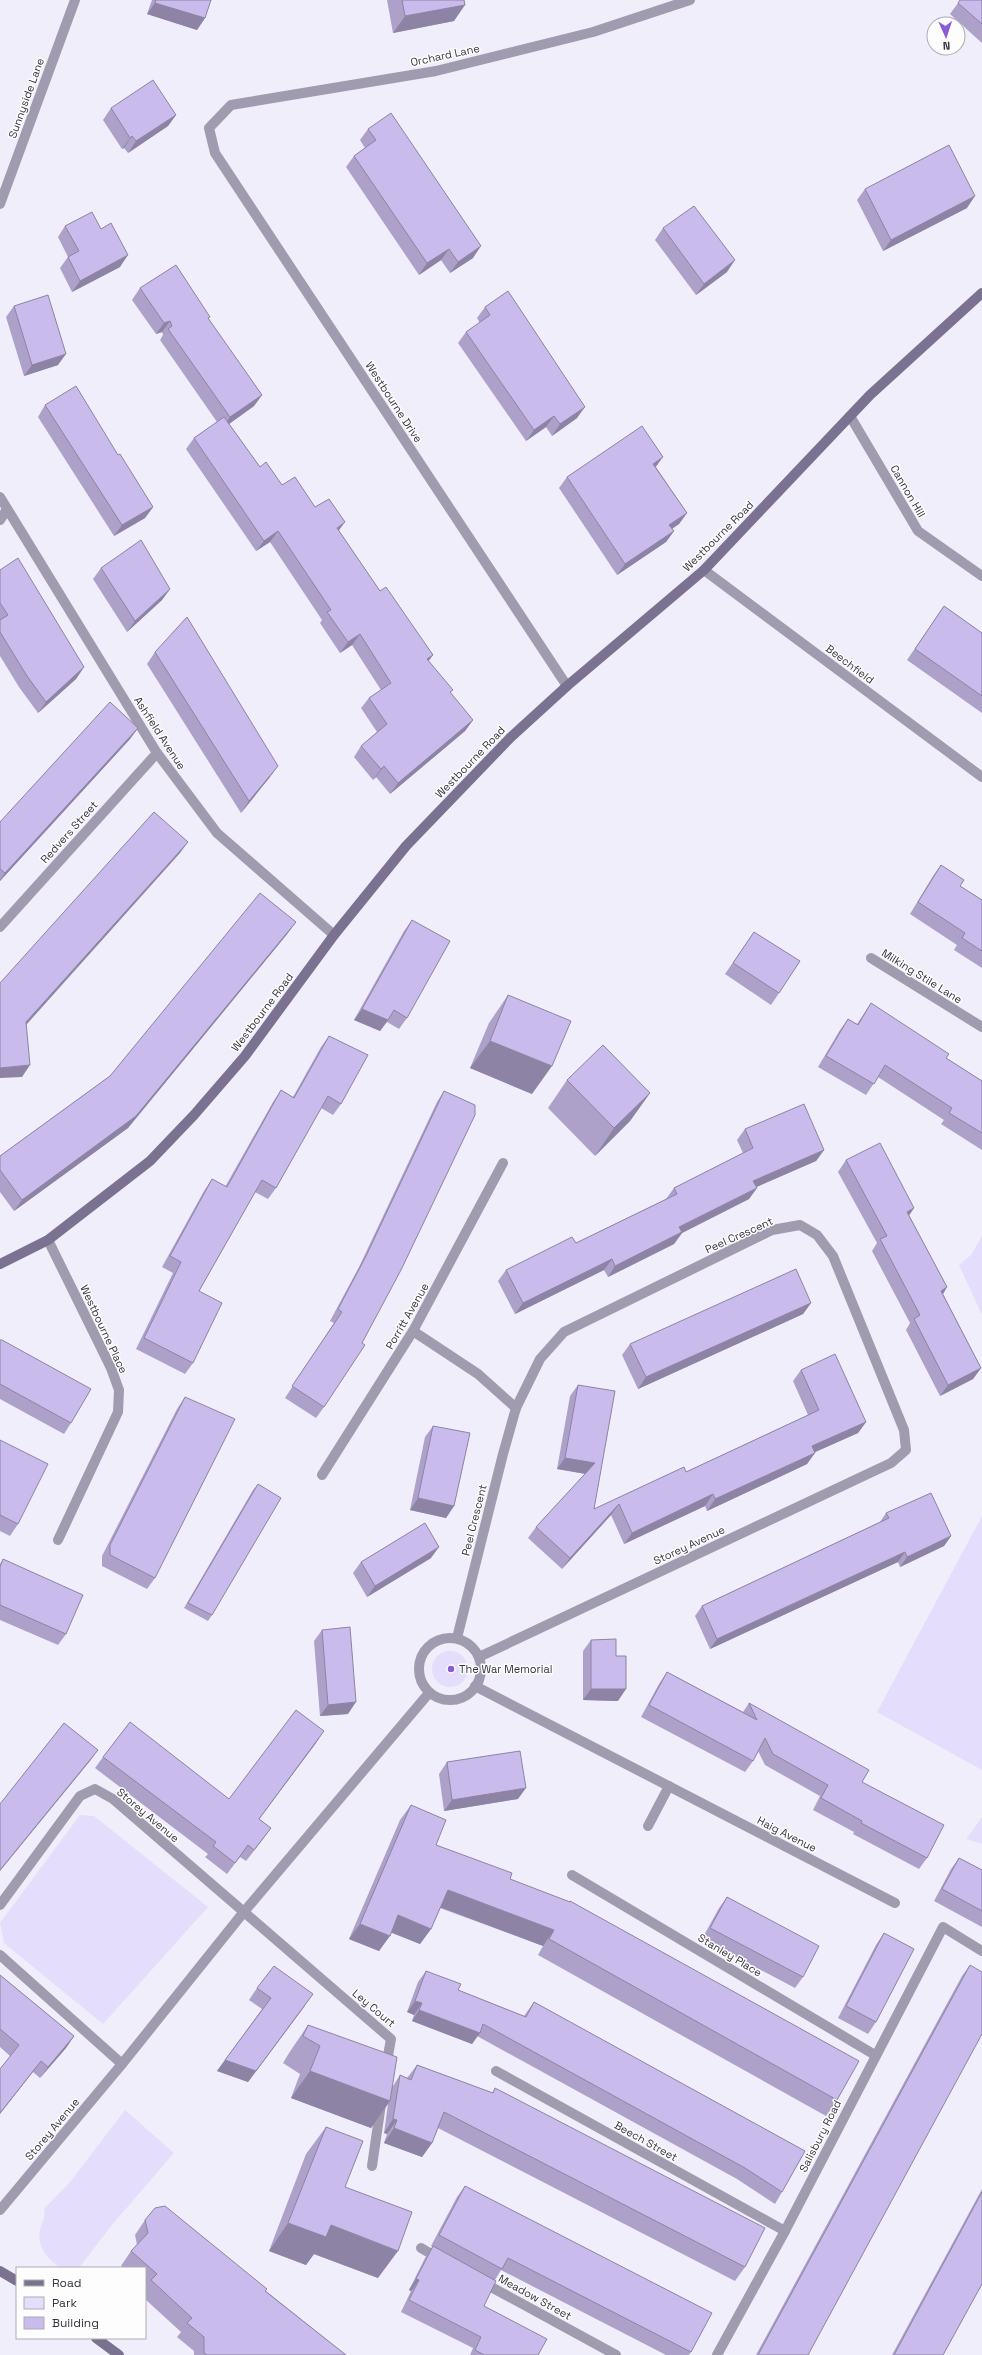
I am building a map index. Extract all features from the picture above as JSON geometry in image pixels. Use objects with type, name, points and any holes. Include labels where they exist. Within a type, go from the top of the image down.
[{"type":"street","name":"Sunnyside Lane","points":[[0,202],[75,0]]},
{"type":"street","name":"Orchard Lane","points":[[209,128],[231,105],[436,71],[593,32],[690,0]]},
{"type":"street","name":"Westbourne Drive","points":[[209,128],[215,153],[567,686]]},
{"type":"street","name":"Westbourne Road","points":[[0,1264],[48,1240],[150,1161],[194,1115],[245,1056],[334,935],[406,846],[512,737],[567,686],[704,570],[870,395],[982,293]]},
{"type":"street","name":"Cannon Hill","points":[[850,416],[918,531],[982,576]]},
{"type":"street","name":"Ashfield Avenue","points":[[0,497],[157,753],[217,833],[334,935]]},
{"type":"street","points":[[0,520],[7,509]]},
{"type":"street","name":"Beechfield","points":[[704,570],[982,778]]},
{"type":"street","name":"Redvers Street","points":[[0,927],[157,753]]},
{"type":"street","name":"Milking Stile Lane","points":[[871,958],[982,1027]]},
{"type":"street","name":"Porritt Avenue","points":[[322,1475],[413,1331],[503,1163]]},
{"type":"street","name":"Peel Crescent","points":[[457,1638],[516,1408],[540,1359],[564,1332],[772,1230],[800,1225],[817,1235],[833,1256],[904,1430],[906,1450]]},
{"type":"street","name":"Westbourne Place","points":[[48,1240],[111,1368],[119,1390],[118,1412],[58,1540]]},
{"type":"street","points":[[413,1331],[478,1374],[516,1408]]},
{"type":"street","name":"Storey Avenue","points":[[479,1657],[891,1463],[906,1450]]},
{"type":"street","points":[[446,1637],[457,1638],[467,1642],[475,1649],[479,1657],[481,1670],[476,1686],[467,1695],[458,1699],[438,1698],[429,1693],[419,1676],[418,1666],[421,1656],[427,1646],[436,1640],[446,1637]]},
{"type":"street","name":"Haig Avenue","points":[[476,1686],[895,1903]]},
{"type":"street","name":"Storey Avenue","points":[[0,2210],[122,2064],[244,1913],[429,1693]]},
{"type":"street","points":[[648,1826],[669,1786]]},
{"type":"street","name":"Storey Avenue","points":[[0,1905],[80,1796],[95,1789],[113,1799],[244,1913]]},
{"type":"street","name":"Stanley Place","points":[[572,1875],[875,2055]]},
{"type":"street","name":"Ley Court","points":[[244,1913],[391,2039],[385,2076]]},
{"type":"street","name":"Salisbury Road","points":[[717,2355],[785,2232],[875,2055],[943,1927],[982,1951]]},
{"type":"street","points":[[0,1955],[122,2064]]},
{"type":"street","name":"Beech Street","points":[[496,2072],[785,2232]]},
{"type":"street","points":[[372,2166],[383,2091]]},
{"type":"street","points":[[421,2248],[449,2264]]},
{"type":"street","points":[[0,2271],[16,2280]]},
{"type":"street","name":"Meadow Street","points":[[470,2275],[616,2355]]},
{"type":"street","points":[[97,2339],[119,2355]]},
{"type":"green space","points":[[982,1236],[982,1315],[959,1265],[971,1255]]},
{"type":"green space","points":[[982,1516],[982,1770],[877,1712]]},
{"type":"green space","points":[[450,1651],[460,1654],[465,1659],[468,1669],[465,1679],[460,1684],[450,1687],[440,1684],[435,1679],[432,1669],[435,1659],[440,1654]]},
{"type":"green space","points":[[80,1815],[94,1816],[208,1907],[103,2024],[4,1943],[0,1923]]},
{"type":"green space","points":[[982,1817],[982,1844],[966,1839]]},
{"type":"green space","points":[[125,2110],[174,2153],[111,2226],[80,2267],[59,2267],[43,2250],[40,2234],[45,2211],[44,2209],[71,2181]]},
{"type":"building","points":[[156,0],[211,0],[205,18],[155,3]]},
{"type":"building","points":[[402,0],[464,0],[465,5],[405,16]]},
{"type":"building","points":[[960,0],[982,0],[982,24],[958,3]]},
{"type":"building","points":[[153,80],[176,115],[136,141],[132,136],[130,138],[111,108]]},
{"type":"building","points":[[391,113],[481,246],[458,262],[449,249],[427,263],[354,156],[376,140],[368,129]]},
{"type":"building","points":[[949,145],[975,196],[891,240],[865,189]]},
{"type":"building","points":[[694,206],[735,260],[704,284],[663,228]]},
{"type":"building","points":[[92,212],[101,229],[111,223],[128,255],[80,281],[68,257],[79,251],[65,226]]},
{"type":"building","points":[[176,265],[210,317],[208,318],[262,395],[230,417],[168,329],[172,326],[170,321],[164,323],[140,288]]},
{"type":"building","points":[[508,291],[585,407],[560,424],[554,416],[534,430],[466,332],[490,315],[485,307]]},
{"type":"building","points":[[48,295],[66,354],[32,365],[14,306]]},
{"type":"building","points":[[76,386],[118,455],[120,454],[153,507],[122,525],[45,405]]},
{"type":"building","points":[[224,417],[260,467],[266,462],[282,485],[295,477],[315,507],[329,499],[345,522],[337,528],[380,591],[386,587],[433,655],[427,659],[453,690],[450,692],[473,720],[398,783],[384,766],[381,769],[361,746],[387,724],[369,698],[391,683],[360,634],[348,642],[327,612],[331,610],[278,531],[264,541],[194,438]]},
{"type":"building","points":[[642,426],[663,457],[653,464],[687,513],[669,525],[674,531],[625,564],[567,477]]},
{"type":"building","points":[[141,540],[170,589],[135,621],[101,568]]},
{"type":"building","points":[[18,558],[84,667],[46,702],[27,676],[0,632],[0,620],[8,615],[0,603],[0,570]]},
{"type":"building","points":[[944,606],[982,633],[982,696],[915,649]]},
{"type":"building","points":[[187,617],[278,766],[249,801],[155,652]]},
{"type":"building","points":[[110,702],[138,728],[5,873],[0,869],[0,822]]},
{"type":"building","points":[[154,812],[188,842],[26,1022],[30,1065],[0,1068],[0,983]]},
{"type":"building","points":[[941,865],[964,880],[960,886],[982,900],[982,951],[962,938],[965,933],[918,902]]},
{"type":"building","points":[[260,893],[296,922],[136,1116],[22,1200],[0,1170],[0,1156],[110,1076]]},
{"type":"building","points":[[412,920],[450,941],[407,1018],[394,1010],[388,1020],[362,1009]]},
{"type":"building","points":[[754,932],[800,961],[779,993],[733,963]]},
{"type":"building","points":[[508,995],[571,1021],[552,1066],[490,1041]]},
{"type":"building","points":[[871,1003],[949,1054],[946,1058],[982,1081],[982,1133],[949,1113],[952,1108],[885,1065],[874,1084],[826,1056],[848,1019],[858,1025]]},
{"type":"building","points":[[329,1036],[368,1055],[341,1104],[328,1096],[276,1188],[262,1180],[199,1291],[222,1303],[193,1363],[144,1338],[181,1262],[170,1256],[212,1179],[227,1187],[281,1090],[294,1098]]},
{"type":"building","points":[[603,1045],[650,1093],[614,1128],[567,1080]]},
{"type":"building","points":[[444,1091],[475,1105],[475,1115],[401,1270],[362,1343],[365,1345],[324,1407],[292,1386],[342,1312],[338,1309],[366,1256]]},
{"type":"building","points":[[804,1104],[824,1150],[753,1181],[757,1188],[679,1227],[682,1232],[615,1266],[612,1259],[523,1303],[506,1270],[572,1237],[576,1243],[677,1194],[674,1188],[753,1148],[745,1129]]},
{"type":"building","points":[[880,1143],[914,1208],[907,1212],[947,1287],[941,1291],[981,1368],[948,1385],[914,1319],[920,1315],[880,1239],[887,1236],[846,1160]]},
{"type":"building","points":[[796,1269],[811,1303],[646,1377],[630,1344]]},
{"type":"building","points":[[0,1340],[91,1389],[71,1423],[0,1384]]},
{"type":"building","points":[[835,1354],[866,1422],[812,1446],[815,1453],[715,1499],[713,1494],[632,1533],[619,1504],[570,1558],[536,1527],[595,1463],[565,1458],[578,1385],[615,1391],[594,1509],[684,1467],[686,1472],[819,1410],[801,1370]]},
{"type":"building","points":[[185,1397],[235,1419],[155,1578],[110,1555],[110,1545]]},
{"type":"building","points":[[433,1426],[470,1433],[454,1506],[418,1498]]},
{"type":"building","points":[[0,1440],[48,1464],[18,1524],[0,1515]]},
{"type":"building","points":[[258,1484],[281,1498],[212,1615],[188,1603]]},
{"type":"building","points":[[931,1493],[951,1536],[907,1557],[905,1552],[717,1639],[702,1606],[889,1518],[886,1513]]},
{"type":"building","points":[[425,1523],[439,1547],[375,1586],[361,1562]]},
{"type":"building","points":[[3,1559],[83,1595],[66,1634],[0,1605],[0,1567]]},
{"type":"building","points":[[350,1627],[356,1702],[328,1705],[322,1630]]},
{"type":"building","points":[[616,1639],[616,1656],[626,1656],[626,1689],[591,1689],[591,1640]]},
{"type":"building","points":[[667,1672],[757,1720],[749,1703],[869,1770],[862,1782],[944,1825],[927,1858],[861,1823],[862,1821],[821,1798],[828,1785],[773,1754],[765,1738],[753,1761],[649,1705]]},
{"type":"building","points":[[296,1710],[324,1731],[259,1819],[271,1828],[254,1850],[248,1845],[235,1863],[213,1846],[216,1842],[103,1757],[130,1722],[229,1799]]},
{"type":"building","points":[[64,1723],[98,1750],[0,1870],[0,1804]]},
{"type":"building","points":[[520,1751],[526,1788],[452,1800],[447,1762]]},
{"type":"building","points":[[411,1805],[446,1820],[436,1845],[512,1873],[510,1879],[570,1901],[859,2061],[837,2100],[549,1939],[554,1930],[448,1890],[431,1929],[398,1915],[390,1936],[360,1924]]},
{"type":"building","points":[[959,1858],[982,1870],[982,1911],[942,1889]]},
{"type":"building","points":[[727,1897],[819,1946],[803,1977],[710,1928]]},
{"type":"building","points":[[884,1933],[914,1949],[876,2022],[846,2006]]},
{"type":"building","points":[[970,1965],[982,1972],[982,2034],[808,2355],[758,2355]]},
{"type":"building","points":[[274,1966],[313,1994],[256,2071],[225,2060],[271,1998],[257,1988]]},
{"type":"building","points":[[426,1971],[461,1984],[458,1990],[526,2017],[534,2002],[805,2151],[782,2192],[745,2168],[483,2024],[480,2033],[419,2010],[422,2003],[415,2001]]},
{"type":"building","points":[[0,1975],[74,2036],[48,2067],[41,2061],[0,2113],[0,2069],[19,2045],[0,2029]]},
{"type":"building","points":[[308,2025],[397,2057],[390,2101],[310,2071],[320,2046],[303,2036]]},
{"type":"building","points":[[417,2065],[493,2093],[495,2088],[765,2228],[745,2267],[444,2112],[432,2143],[394,2128],[397,2120],[393,2119],[400,2075],[411,2080]]},
{"type":"building","points":[[326,2127],[363,2141],[345,2187],[412,2212],[398,2251],[331,2225],[326,2237],[288,2223]]},
{"type":"building","points":[[465,2186],[712,2313],[691,2352],[508,2258],[502,2269],[439,2235]]},
{"type":"building","points":[[982,2192],[982,2284],[943,2355],[894,2355]]},
{"type":"building","points":[[165,2206],[267,2289],[265,2291],[346,2355],[207,2355],[204,2353],[204,2337],[187,2323],[192,2318],[151,2280],[157,2274],[131,2251],[148,2233],[145,2220],[155,2208]]},
{"type":"building","points":[[433,2246],[496,2281],[484,2306],[547,2339],[538,2355],[484,2355],[475,2350],[481,2337],[409,2300],[419,2280],[416,2279]]},
{"type":"place","name":"The War Memorial","points":[[451,1669]]}]
